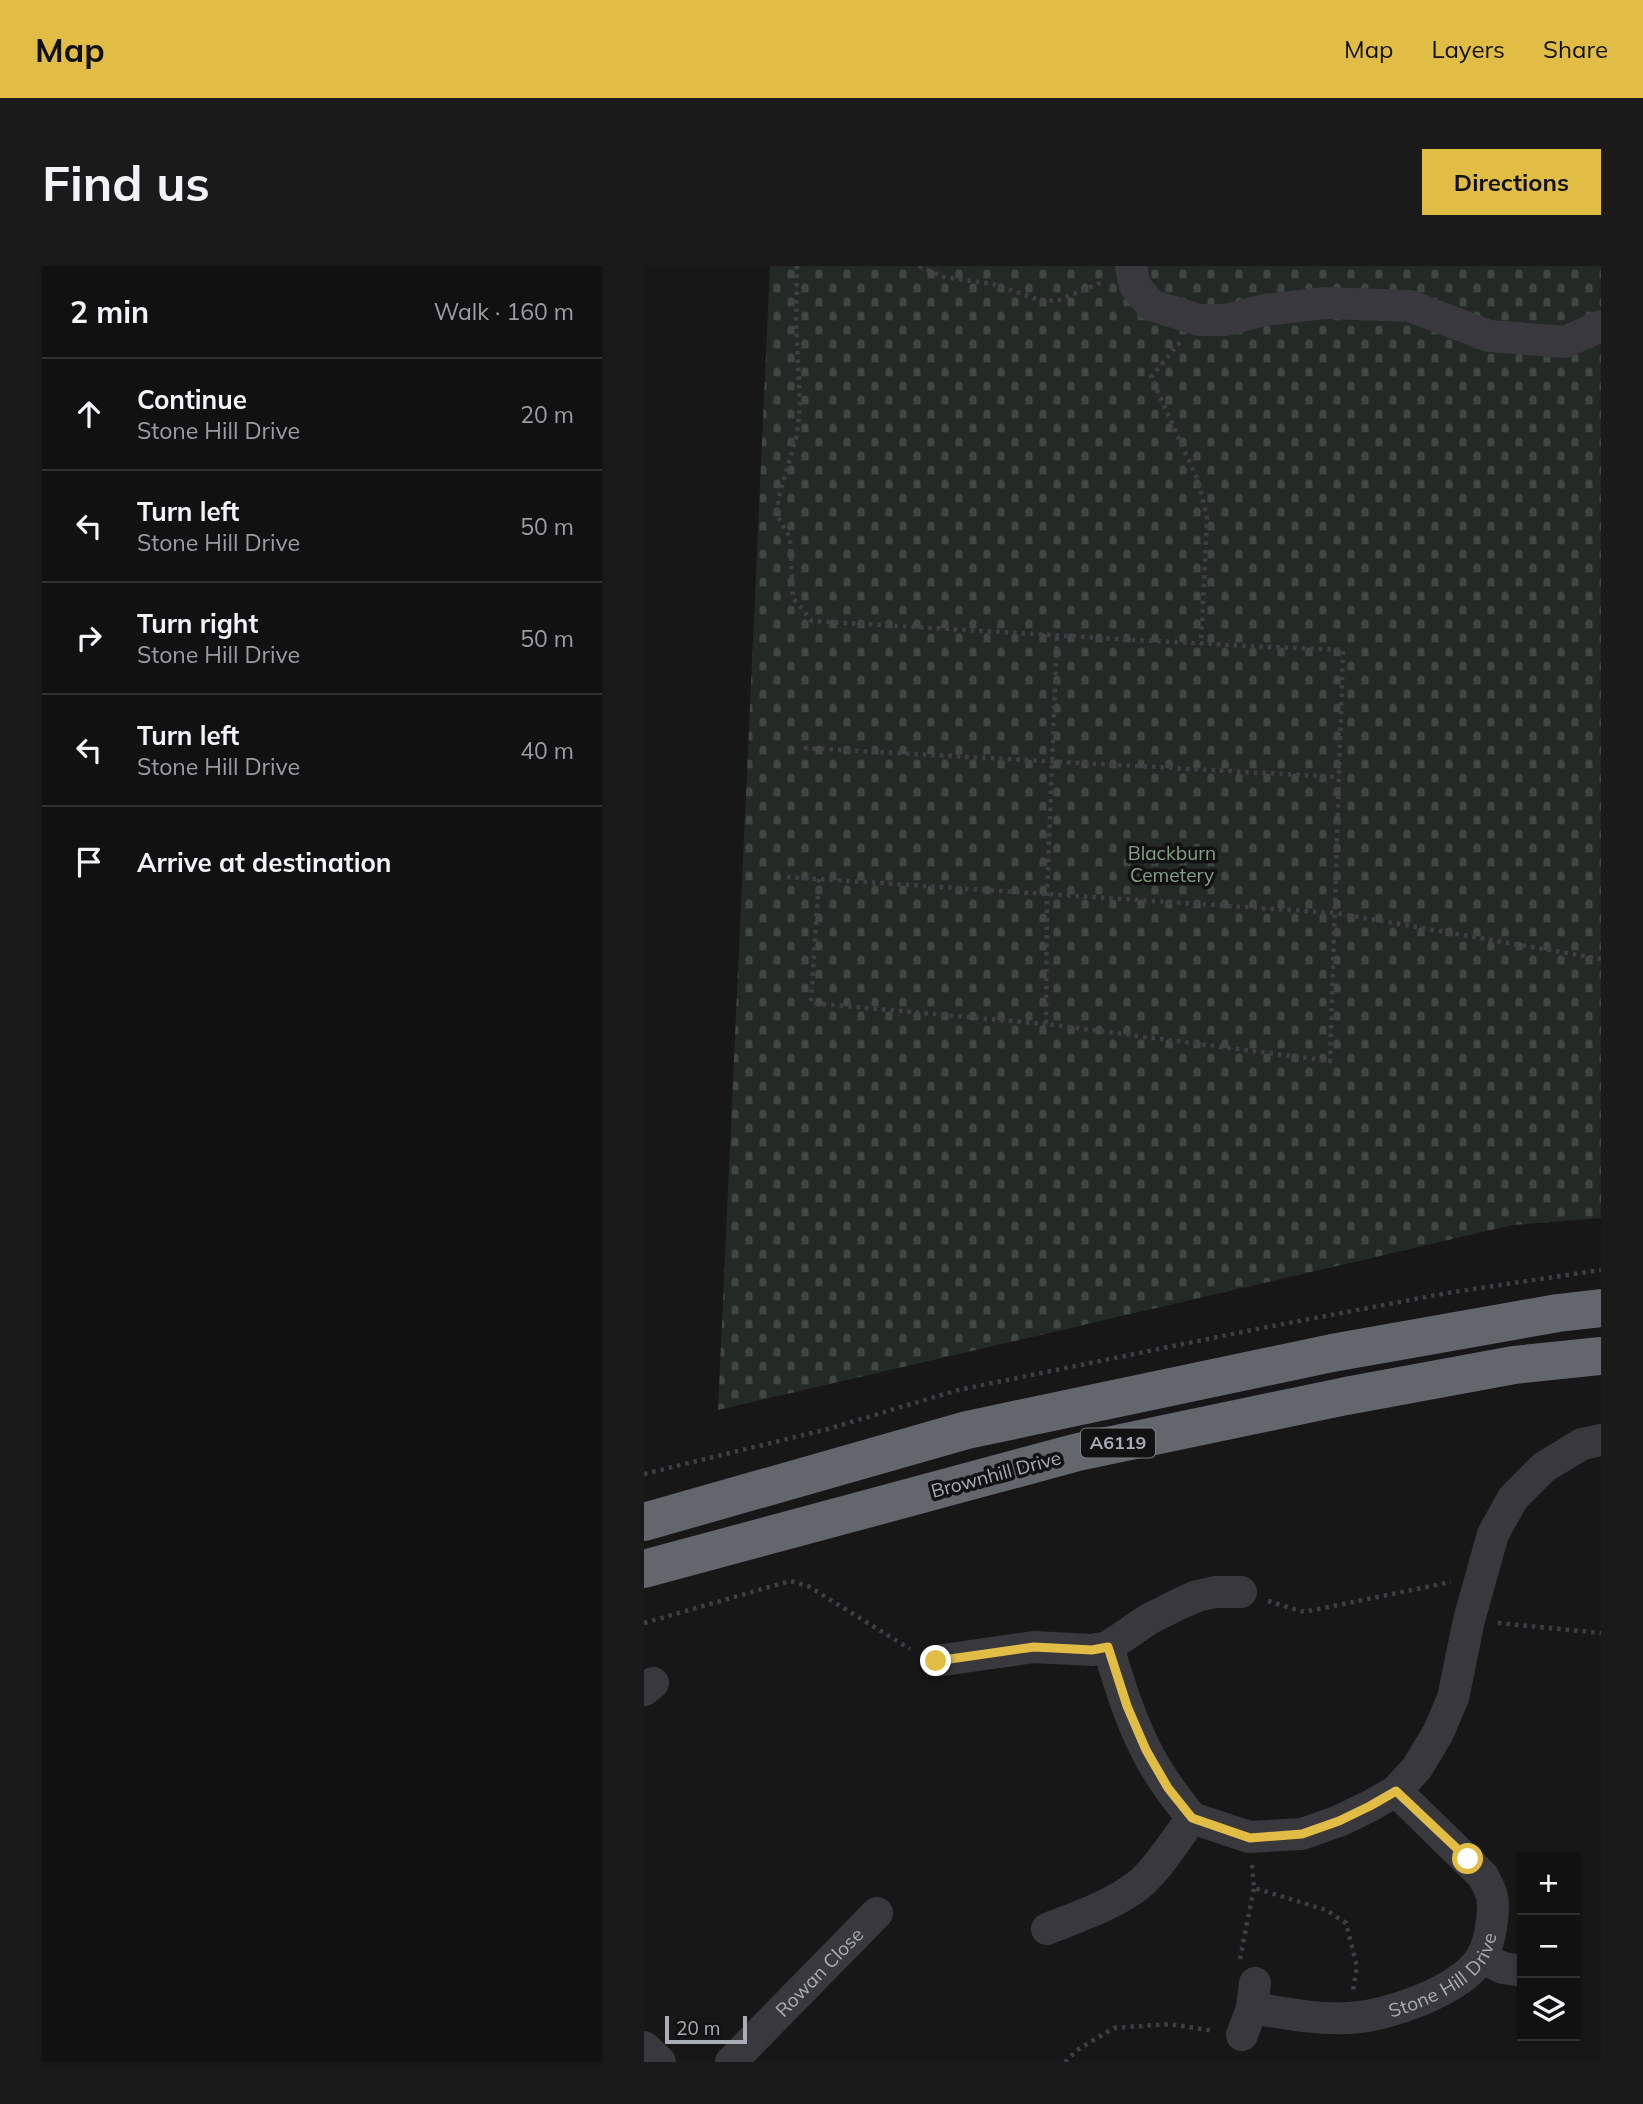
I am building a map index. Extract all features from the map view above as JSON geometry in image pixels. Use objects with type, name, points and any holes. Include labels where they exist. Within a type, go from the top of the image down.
[{"type":"highway","name":"A6119","points":[[644,1522],[967,1430],[1332,1353],[1558,1313],[1601,1308]]},
{"type":"highway","name":"Brownhill Drive","points":[[644,1569],[1078,1452],[1346,1396],[1514,1365],[1601,1356]]},
{"type":"street","points":[[1131,268],[1135,286],[1151,305],[1199,320],[1226,320],[1265,310],[1325,303],[1410,306],[1489,336],[1565,342],[1601,326]]},
{"type":"street","points":[[1108,1647],[1127,1706],[1146,1750],[1168,1788],[1192,1818],[1250,1838],[1302,1834],[1349,1816],[1396,1791],[1417,1768],[1438,1733],[1453,1698],[1469,1620],[1493,1534],[1513,1498],[1544,1467],[1582,1444],[1601,1440]]},
{"type":"street","points":[[936,1661],[1034,1647],[1092,1650],[1108,1647],[1149,1619],[1181,1603],[1215,1592],[1241,1592]]},
{"type":"street","name":"Stone Hill Drive","points":[[1250,2009],[1316,2018],[1382,2014],[1410,2005],[1440,1990],[1466,1973],[1482,1958],[1493,1915],[1492,1894],[1483,1876],[1396,1791]]},
{"type":"street","points":[[1047,1930],[1113,1902],[1142,1882],[1192,1818]]},
{"type":"street","name":"Rowan Close","points":[[731,2062],[877,1913]]},
{"type":"street","points":[[1482,1958],[1503,1968],[1517,1970]]},
{"type":"street","points":[[644,2047],[660,2062]]},
{"type":"path","points":[[797,266],[796,322],[800,405],[797,434],[778,500],[778,517],[790,538],[793,598],[812,621],[1200,645],[1343,650],[1330,1061],[1046,1024],[811,1003],[819,879]]},
{"type":"path","points":[[919,266],[943,277],[993,284],[1043,301],[1059,300],[1131,268]]},
{"type":"path","points":[[1199,320],[1151,377],[1199,483],[1207,519],[1200,645]]},
{"type":"path","points":[[1046,1024],[1047,894],[1057,635]]},
{"type":"path","points":[[804,748],[1339,777]]},
{"type":"path","points":[[787,877],[1336,913],[1601,959]]},
{"type":"path","points":[[1241,1592],[1304,1612],[1482,1576]]},
{"type":"path","points":[[644,1623],[790,1581],[808,1586],[918,1654],[936,1661]]},
{"type":"path","points":[[1469,1620],[1601,1633]]},
{"type":"path","points":[[1065,2062],[1077,2050],[1114,2028],[1170,2024],[1250,2009],[1238,1966],[1254,1888],[1250,1838]]},
{"type":"path","points":[[1254,1888],[1326,1910],[1346,1923],[1357,1967],[1349,2018]]},
{"type":"green space","name":"Blackburn Cemetery","points":[[770,266],[1601,266],[1601,1218],[1513,1225],[718,1410]]},
{"type":"route","points":[[936,1661],[1034,1647],[1092,1650],[1108,1647],[1127,1706],[1146,1750],[1168,1788],[1192,1818],[1250,1838],[1302,1834],[1339,1821],[1396,1791],[1468,1859]]}]
